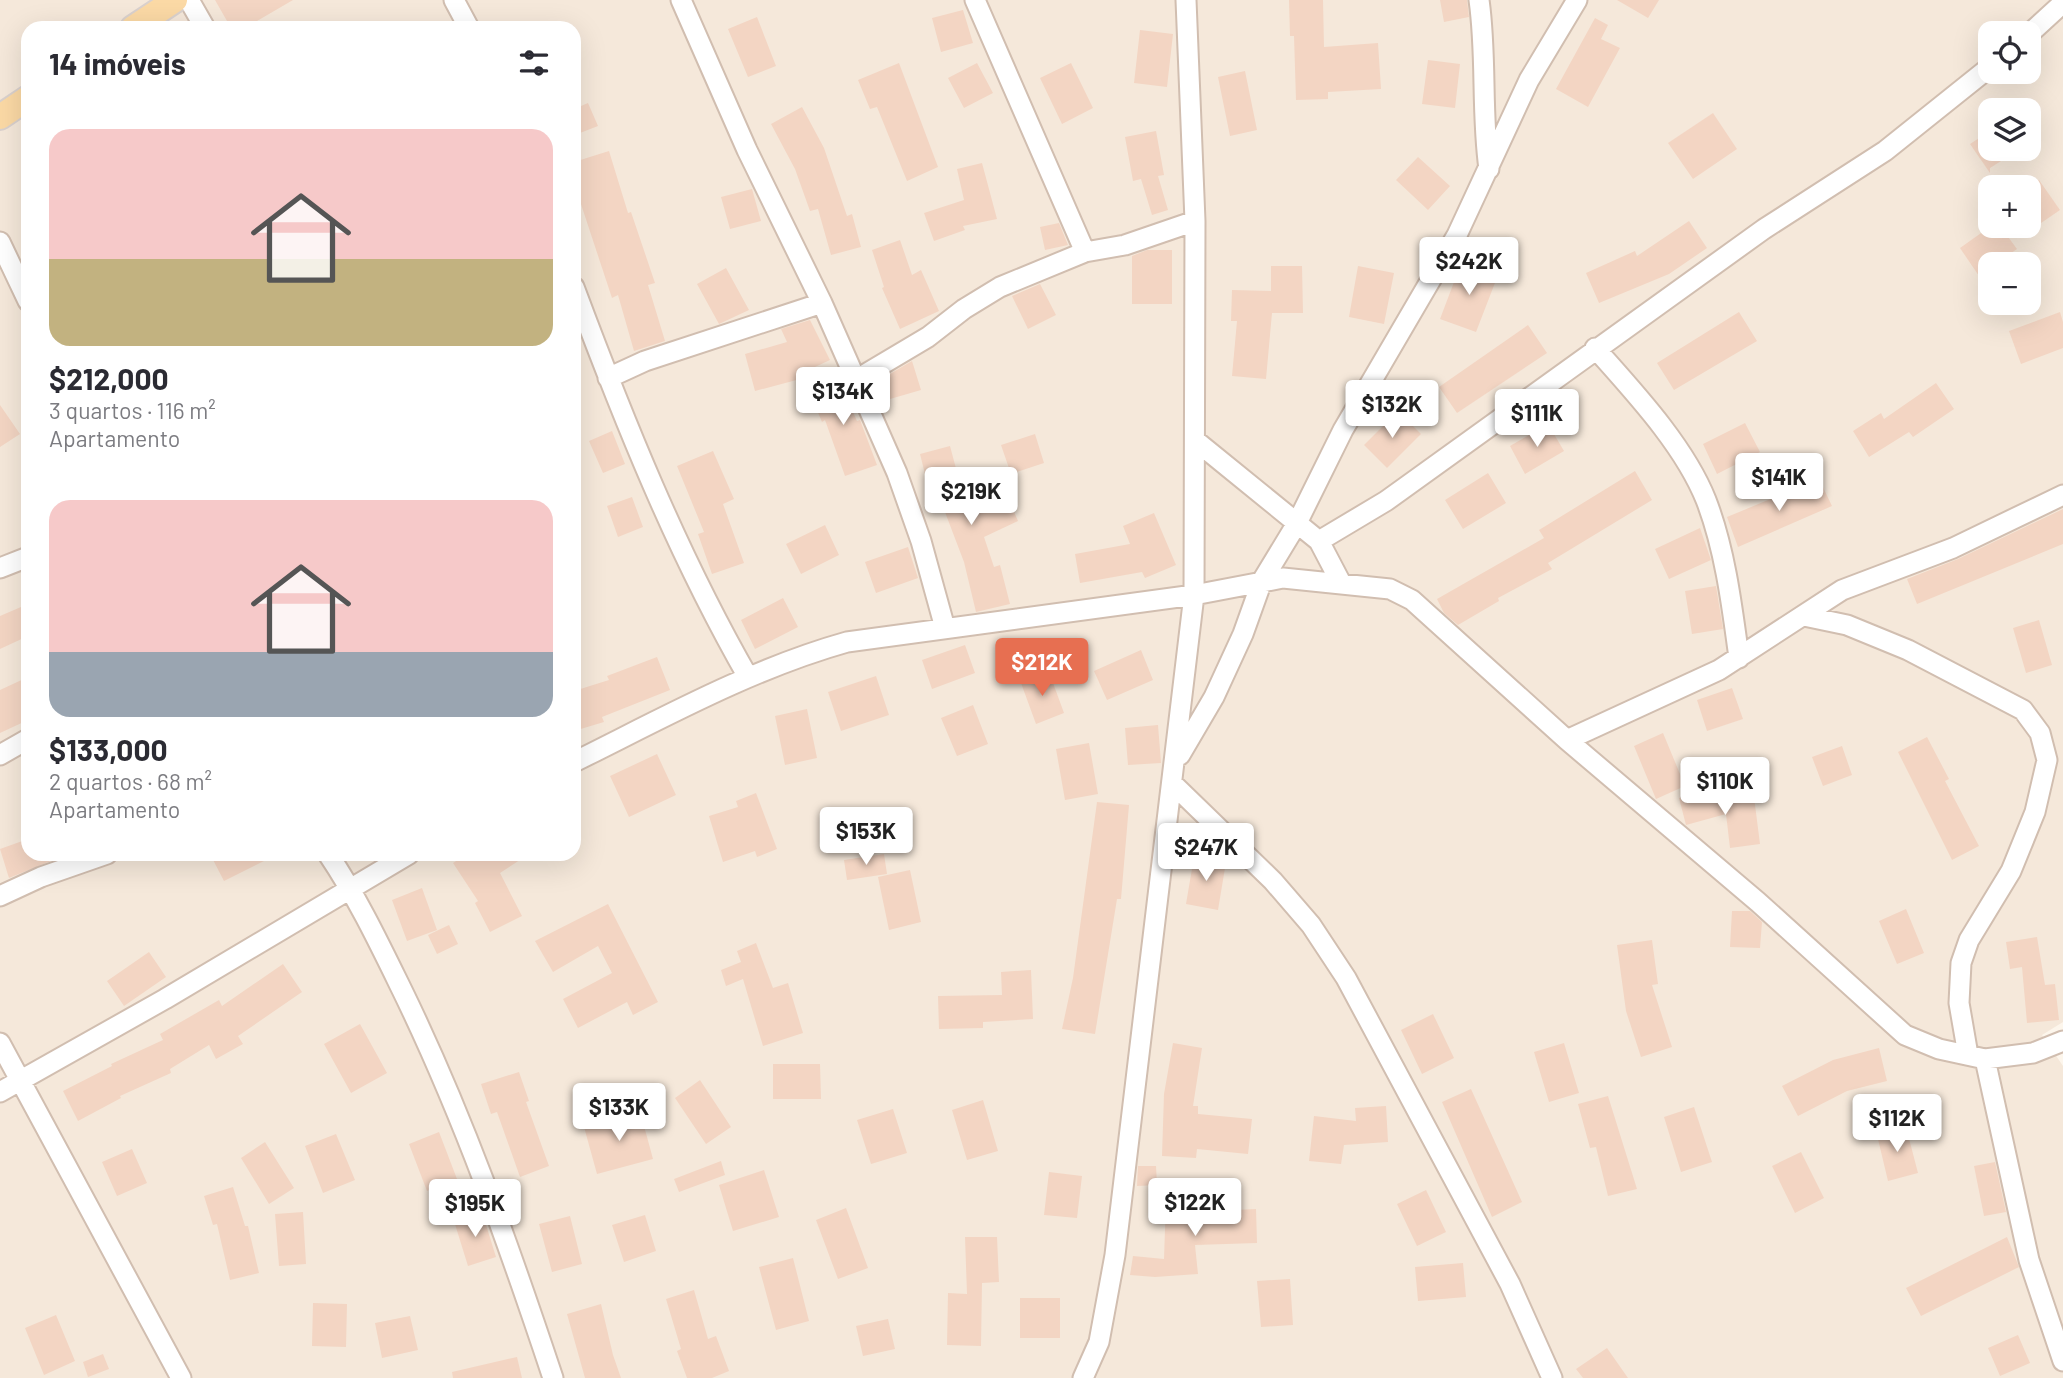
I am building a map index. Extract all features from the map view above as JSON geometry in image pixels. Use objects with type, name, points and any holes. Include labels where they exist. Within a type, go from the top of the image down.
[{"type":"main road","points":[[144,21],[175,0]]},
{"type":"main road","points":[[0,117],[21,103]]},
{"type":"street","points":[[189,0],[201,21]]},
{"type":"street","points":[[454,0],[465,21]]},
{"type":"street","points":[[681,0],[747,150],[822,303],[897,473],[921,541],[945,628]]},
{"type":"street","points":[[975,0],[1085,252]]},
{"type":"street","points":[[1083,1378],[1098,1342],[1115,1255],[1194,595],[1195,221],[1186,0]]},
{"type":"street","points":[[1479,0],[1483,26],[1483,124],[1489,169]]},
{"type":"street","points":[[1176,762],[1214,697],[1243,634],[1262,581],[1296,524],[1343,430],[1451,247],[1529,80],[1577,0]]},
{"type":"street","points":[[2041,23],[2063,3]]},
{"type":"street","points":[[1319,541],[1386,501],[1595,348],[1764,229],[1885,151],[1978,77]]},
{"type":"street","points":[[854,380],[928,337],[964,309],[1000,287],[1085,252],[1125,244],[1195,221]]},
{"type":"street","points":[[0,242],[21,283]]},
{"type":"street","points":[[608,378],[645,361],[822,303]]},
{"type":"street","points":[[581,306],[633,443],[708,608],[748,677]]},
{"type":"street","points":[[1595,348],[1641,400],[1692,474],[1706,500],[1732,605],[1739,658]]},
{"type":"street","points":[[1196,441],[1319,541],[1341,583]]},
{"type":"street","points":[[1567,740],[1739,658],[1842,590],[1953,548],[2063,495]]},
{"type":"street","points":[[0,568],[21,560]]},
{"type":"street","points":[[581,759],[748,677],[796,656],[847,642],[1194,595],[1283,578],[1390,589],[1412,600],[1567,740],[1758,902],[1888,1023],[1920,1043],[1976,1057],[2033,1053],[2063,1041]]},
{"type":"street","points":[[1804,616],[1847,625],[1908,650],[2023,710],[2040,733],[2047,760],[2035,812],[2011,871],[1969,940],[1961,963],[1959,1003],[1976,1057],[2029,1260],[2063,1361]]},
{"type":"street","points":[[0,755],[21,743]]},
{"type":"street","points":[[1173,784],[1273,881],[1311,925],[1346,978],[1510,1284],[1552,1378]]},
{"type":"street","points":[[0,896],[41,877],[87,861]]},
{"type":"street","points":[[333,861],[350,887],[441,1071],[499,1219],[553,1378]]},
{"type":"street","points":[[0,1092],[165,999],[396,861]]},
{"type":"street","points":[[0,1044],[181,1378]]},
{"type":"shaded area","points":[[0,0],[2063,0],[2063,1022],[2042,1035],[2063,1066],[2063,1378],[0,1378]]},
{"type":"building","points":[[215,0],[293,0],[257,21],[227,21]]},
{"type":"building","points":[[1289,0],[1323,0],[1324,47],[1378,43],[1381,89],[1328,92],[1328,99],[1296,100],[1294,36],[1290,36]]},
{"type":"building","points":[[1440,0],[1467,0],[1469,17],[1444,22]]},
{"type":"building","points":[[1617,0],[1659,0],[1648,18]]},
{"type":"building","points":[[963,10],[973,43],[941,52],[932,18]]},
{"type":"building","points":[[757,17],[776,66],[748,77],[728,29]]},
{"type":"building","points":[[1595,18],[1608,25],[1601,39],[1620,48],[1588,107],[1556,89]]},
{"type":"building","points":[[1140,30],[1173,34],[1167,87],[1134,83]]},
{"type":"building","points":[[1428,60],[1460,64],[1455,108],[1422,104]]},
{"type":"building","points":[[899,63],[938,167],[907,181],[877,107],[870,109],[858,80]]},
{"type":"building","points":[[977,63],[993,93],[964,108],[948,78]]},
{"type":"building","points":[[1071,63],[1093,108],[1062,124],[1040,78]]},
{"type":"building","points":[[1245,71],[1257,130],[1230,136],[1218,77]]},
{"type":"building","points":[[588,103],[598,126],[581,133],[581,106]]},
{"type":"building","points":[[802,107],[824,148],[847,216],[852,214],[861,247],[831,255],[818,209],[810,211],[795,169],[771,124]]},
{"type":"building","points":[[1713,113],[1737,149],[1693,179],[1668,143]]},
{"type":"building","points":[[1156,131],[1164,175],[1158,176],[1168,210],[1152,215],[1141,179],[1133,181],[1125,137]]},
{"type":"building","points":[[1978,139],[1978,156],[1970,144]]},
{"type":"building","points":[[609,151],[628,213],[631,212],[655,283],[648,285],[665,341],[634,351],[618,295],[612,298],[581,204],[581,160]]},
{"type":"building","points":[[1418,157],[1450,186],[1428,210],[1396,180]]},
{"type":"building","points":[[1982,161],[2001,161],[1990,168],[1990,173]]},
{"type":"building","points":[[982,163],[997,219],[963,226],[965,230],[934,241],[924,213],[964,200],[957,169]]},
{"type":"building","points":[[2041,183],[2060,210],[2041,223]]},
{"type":"building","points":[[752,189],[761,221],[730,229],[721,197]]},
{"type":"building","points":[[1689,221],[1707,248],[1669,274],[1599,303],[1586,273],[1635,251],[1637,256]]},
{"type":"building","points":[[1059,223],[1068,245],[1045,250],[1040,227]]},
{"type":"building","points":[[1978,235],[1978,238],[2009,238],[2017,249],[2013,252],[1978,252],[1978,275],[1960,248]]},
{"type":"building","points":[[900,240],[912,275],[921,270],[939,311],[900,329],[882,288],[884,287],[872,250]]},
{"type":"building","points":[[1147,250],[1172,250],[1172,304],[1132,304],[1132,256]]},
{"type":"building","points":[[1462,261],[1498,275],[1476,332],[1440,319]]},
{"type":"building","points":[[1271,266],[1302,266],[1303,313],[1272,313],[1266,379],[1232,376],[1237,321],[1231,321],[1232,290],[1271,291]]},
{"type":"building","points":[[1358,266],[1394,273],[1384,324],[1349,317]]},
{"type":"building","points":[[726,268],[749,310],[719,324],[697,284]]},
{"type":"building","points":[[1040,284],[1056,315],[1028,329],[1012,296]]},
{"type":"building","points":[[1739,312],[1757,341],[1674,390],[1657,363]]},
{"type":"building","points":[[2060,312],[2063,322],[2063,348],[2021,364],[2009,331]]},
{"type":"building","points":[[810,320],[830,360],[802,373],[804,378],[755,391],[745,354],[787,342],[781,329]]},
{"type":"building","points":[[1528,325],[1547,353],[1457,413],[1439,387]]},
{"type":"building","points":[[912,361],[921,390],[890,399],[883,378]]},
{"type":"building","points":[[838,378],[857,421],[860,420],[877,465],[845,476],[825,420],[822,422],[807,387]]},
{"type":"building","points":[[1936,383],[1954,409],[1913,437],[1909,432],[1869,457],[1853,431],[1881,413],[1884,419]]},
{"type":"building","points":[[0,405],[20,434],[0,447]]},
{"type":"building","points":[[1398,411],[1421,434],[1387,468],[1364,445]]},
{"type":"building","points":[[1745,423],[1760,452],[1717,474],[1703,444]]},
{"type":"building","points":[[1548,424],[1564,451],[1525,474],[1510,446]]},
{"type":"building","points":[[612,431],[625,464],[603,473],[589,441]]},
{"type":"building","points":[[1035,434],[1044,463],[1011,474],[1001,445]]},
{"type":"building","points":[[950,446],[966,506],[1004,489],[1018,521],[984,537],[994,567],[1000,565],[1010,604],[976,612],[964,562],[940,499],[932,502],[920,454]]},
{"type":"building","points":[[713,451],[734,499],[723,504],[744,563],[712,574],[698,534],[704,532],[677,466]]},
{"type":"building","points":[[1635,471],[1652,500],[1548,563],[1552,569],[1498,598],[1499,601],[1458,625],[1444,613],[1437,599],[1544,538],[1539,530]]},
{"type":"building","points":[[1488,473],[1506,503],[1463,529],[1445,500]]},
{"type":"building","points":[[1819,479],[1832,506],[1738,547],[1727,517]]},
{"type":"building","points":[[632,497],[643,527],[618,537],[607,506]]},
{"type":"building","points":[[2063,509],[2063,544],[1917,604],[1907,579],[1958,559]]},
{"type":"building","points":[[1154,513],[1176,565],[1145,578],[1142,572],[1080,583],[1075,554],[1130,544],[1123,526]]},
{"type":"building","points":[[825,525],[839,555],[801,574],[786,544]]},
{"type":"building","points":[[1700,528],[1711,560],[1669,579],[1655,549]]},
{"type":"building","points":[[908,547],[918,578],[876,593],[865,562]]},
{"type":"building","points":[[1716,586],[1723,629],[1692,634],[1685,591]]},
{"type":"building","points":[[783,598],[798,627],[755,649],[741,620]]},
{"type":"building","points":[[21,607],[21,639],[0,649],[0,616]]},
{"type":"building","points":[[2039,620],[2052,665],[2026,673],[2013,628]]},
{"type":"building","points":[[965,645],[975,673],[932,689],[922,660]]},
{"type":"building","points":[[1141,650],[1153,680],[1107,700],[1094,671]]},
{"type":"building","points":[[657,657],[670,690],[602,717],[604,722],[581,729],[581,689],[609,680],[607,676]]},
{"type":"building","points":[[1049,672],[1064,713],[1036,724],[1021,683]]},
{"type":"building","points":[[876,676],[889,715],[841,731],[828,692]]},
{"type":"building","points":[[21,680],[21,723],[0,733],[0,690]]},
{"type":"building","points":[[1732,688],[1743,719],[1707,731],[1697,700]]},
{"type":"building","points":[[973,705],[988,744],[957,756],[941,718]]},
{"type":"building","points":[[807,709],[817,758],[785,765],[775,716]]},
{"type":"building","points":[[1158,725],[1161,763],[1128,765],[1125,728]]},
{"type":"building","points":[[1663,733],[1685,786],[1656,799],[1634,746]]},
{"type":"building","points":[[1927,737],[1949,779],[1945,781],[1979,846],[1952,860],[1898,752]]},
{"type":"building","points":[[1089,743],[1098,794],[1065,800],[1056,749]]},
{"type":"building","points":[[1842,746],[1852,775],[1823,786],[1812,757]]},
{"type":"building","points":[[657,754],[676,795],[629,817],[610,776]]},
{"type":"building","points":[[1706,790],[1709,803],[1754,797],[1760,844],[1730,848],[1726,814],[1686,825],[1679,798]]},
{"type":"building","points":[[756,793],[777,849],[757,857],[755,851],[723,862],[709,816],[738,807],[736,801]]},
{"type":"building","points":[[1097,802],[1129,805],[1121,899],[1117,899],[1095,1034],[1062,1029],[1073,978]]},
{"type":"building","points":[[21,842],[21,861],[51,861],[9,878],[0,849]]},
{"type":"building","points":[[884,854],[887,874],[847,880],[844,860]]},
{"type":"building","points":[[1194,857],[1226,862],[1218,910],[1186,904]]},
{"type":"building","points":[[214,861],[264,861],[224,881]]},
{"type":"building","points":[[518,861],[500,873],[522,916],[490,932],[475,903],[478,901],[453,863]]},
{"type":"building","points":[[910,870],[921,922],[889,930],[878,877]]},
{"type":"building","points":[[422,888],[437,930],[407,941],[392,900]]},
{"type":"building","points":[[608,904],[658,1002],[633,1015],[627,1002],[578,1028],[563,999],[612,973],[598,946],[553,972],[535,941]]},
{"type":"building","points":[[1906,909],[1924,953],[1897,964],[1879,921]]},
{"type":"building","points":[[1732,911],[1750,911],[1762,922],[1760,948],[1730,947]]},
{"type":"building","points":[[449,925],[458,944],[437,954],[428,935]]},
{"type":"building","points":[[2037,937],[2045,985],[2055,984],[2059,1020],[2027,1023],[2022,967],[2010,969],[2006,942]]},
{"type":"building","points":[[1652,940],[1658,984],[1652,985],[1672,1047],[1641,1057],[1626,1011],[1617,945]]},
{"type":"building","points":[[756,943],[773,988],[788,983],[803,1033],[763,1046],[743,979],[726,986],[721,970],[741,962],[737,951]]},
{"type":"building","points":[[149,952],[166,977],[124,1006],[107,981]]},
{"type":"building","points":[[283,964],[302,992],[238,1036],[243,1044],[216,1059],[209,1045],[170,1069],[171,1073],[120,1096],[121,1098],[78,1121],[63,1091],[112,1066],[111,1064],[163,1040],[160,1034],[219,1000],[222,1006]]},
{"type":"building","points":[[1031,970],[1033,1019],[983,1022],[983,1028],[939,1029],[938,996],[1002,995],[1001,972]]},
{"type":"building","points":[[1433,1014],[1454,1058],[1422,1074],[1401,1030]]},
{"type":"building","points":[[360,1024],[387,1073],[351,1093],[324,1044]]},
{"type":"building","points":[[1173,1043],[1202,1048],[1193,1106],[1198,1106],[1198,1114],[1252,1119],[1248,1154],[1197,1149],[1196,1158],[1162,1156],[1164,1094]]},
{"type":"building","points":[[1564,1043],[1579,1093],[1549,1102],[1534,1052]]},
{"type":"building","points":[[1879,1048],[1887,1081],[1847,1091],[1798,1116],[1782,1086],[1833,1060]]},
{"type":"building","points":[[773,1064],[820,1064],[821,1099],[773,1099]]},
{"type":"building","points":[[519,1072],[529,1101],[526,1102],[549,1166],[520,1177],[497,1112],[491,1114],[481,1084]]},
{"type":"building","points":[[700,1080],[731,1127],[706,1144],[675,1098]]},
{"type":"building","points":[[1471,1089],[1522,1202],[1492,1217],[1442,1102]]},
{"type":"building","points":[[1608,1096],[1637,1189],[1608,1196],[1596,1147],[1590,1148],[1578,1104]]},
{"type":"building","points":[[983,1100],[998,1151],[967,1160],[952,1110]]},
{"type":"building","points":[[1386,1106],[1388,1142],[1344,1145],[1341,1164],[1309,1161],[1314,1116],[1356,1121],[1355,1108]]},
{"type":"building","points":[[1694,1107],[1712,1162],[1681,1172],[1664,1117]]},
{"type":"building","points":[[893,1109],[907,1153],[871,1164],[857,1120]]},
{"type":"building","points":[[640,1111],[653,1159],[597,1174],[584,1127]]},
{"type":"building","points":[[1906,1127],[1918,1173],[1888,1181],[1877,1135]]},
{"type":"building","points":[[439,1132],[457,1179],[427,1191],[409,1144]]},
{"type":"building","points":[[336,1134],[355,1180],[323,1193],[305,1146]]},
{"type":"building","points":[[265,1142],[294,1188],[269,1204],[241,1158]]},
{"type":"building","points":[[132,1149],[147,1183],[117,1196],[102,1162]]},
{"type":"building","points":[[1801,1152],[1824,1198],[1795,1213],[1772,1166]]},
{"type":"building","points":[[721,1161],[725,1175],[679,1192],[674,1179]]},
{"type":"building","points":[[1995,1162],[2006,1212],[1984,1216],[1974,1166]]},
{"type":"building","points":[[1138,1166],[1156,1166],[1157,1185],[1137,1186]]},
{"type":"building","points":[[764,1170],[779,1217],[733,1231],[719,1185]]},
{"type":"building","points":[[1049,1172],[1082,1176],[1077,1218],[1044,1215]]},
{"type":"building","points":[[233,1187],[245,1226],[248,1226],[259,1273],[230,1280],[217,1224],[213,1225],[204,1196]]},
{"type":"building","points":[[1426,1190],[1446,1232],[1417,1246],[1397,1204]]},
{"type":"building","points":[[1166,1200],[1192,1201],[1192,1212],[1256,1209],[1257,1243],[1195,1245],[1198,1274],[1155,1277],[1130,1275],[1133,1256],[1164,1259]]},
{"type":"building","points":[[846,1208],[868,1268],[838,1279],[816,1220]]},
{"type":"building","points":[[303,1212],[306,1264],[279,1266],[275,1214]]},
{"type":"building","points":[[482,1212],[496,1257],[468,1266],[454,1221]]},
{"type":"building","points":[[645,1215],[656,1251],[624,1262],[612,1225]]},
{"type":"building","points":[[570,1216],[582,1264],[552,1272],[539,1224]]},
{"type":"building","points":[[965,1237],[997,1237],[999,1282],[982,1283],[981,1346],[947,1345],[948,1293],[967,1294]]},
{"type":"building","points":[[2007,1237],[2019,1267],[1921,1316],[1906,1288]]},
{"type":"building","points":[[793,1258],[809,1321],[776,1330],[759,1267]]},
{"type":"building","points":[[1463,1263],[1466,1297],[1418,1301],[1415,1267]]},
{"type":"building","points":[[1290,1279],[1293,1325],[1261,1327],[1257,1281]]},
{"type":"building","points":[[694,1290],[708,1339],[716,1336],[729,1371],[712,1378],[687,1378],[677,1351],[681,1349],[666,1299]]},
{"type":"building","points":[[1020,1298],[1060,1298],[1060,1338],[1020,1338]]},
{"type":"building","points":[[313,1303],[347,1304],[346,1347],[312,1346]]},
{"type":"building","points":[[601,1304],[621,1378],[585,1378],[567,1314]]},
{"type":"building","points":[[56,1315],[75,1361],[44,1375],[25,1328]]},
{"type":"building","points":[[410,1316],[418,1350],[382,1358],[375,1323]]},
{"type":"building","points":[[888,1319],[895,1349],[863,1356],[856,1326]]},
{"type":"building","points":[[2018,1335],[2030,1363],[2000,1376],[1988,1348]]},
{"type":"building","points":[[1607,1348],[1628,1378],[1583,1378],[1576,1369]]},
{"type":"building","points":[[103,1354],[109,1369],[88,1377],[83,1362]]},
{"type":"building","points":[[517,1357],[522,1378],[453,1378],[452,1372]]}]
